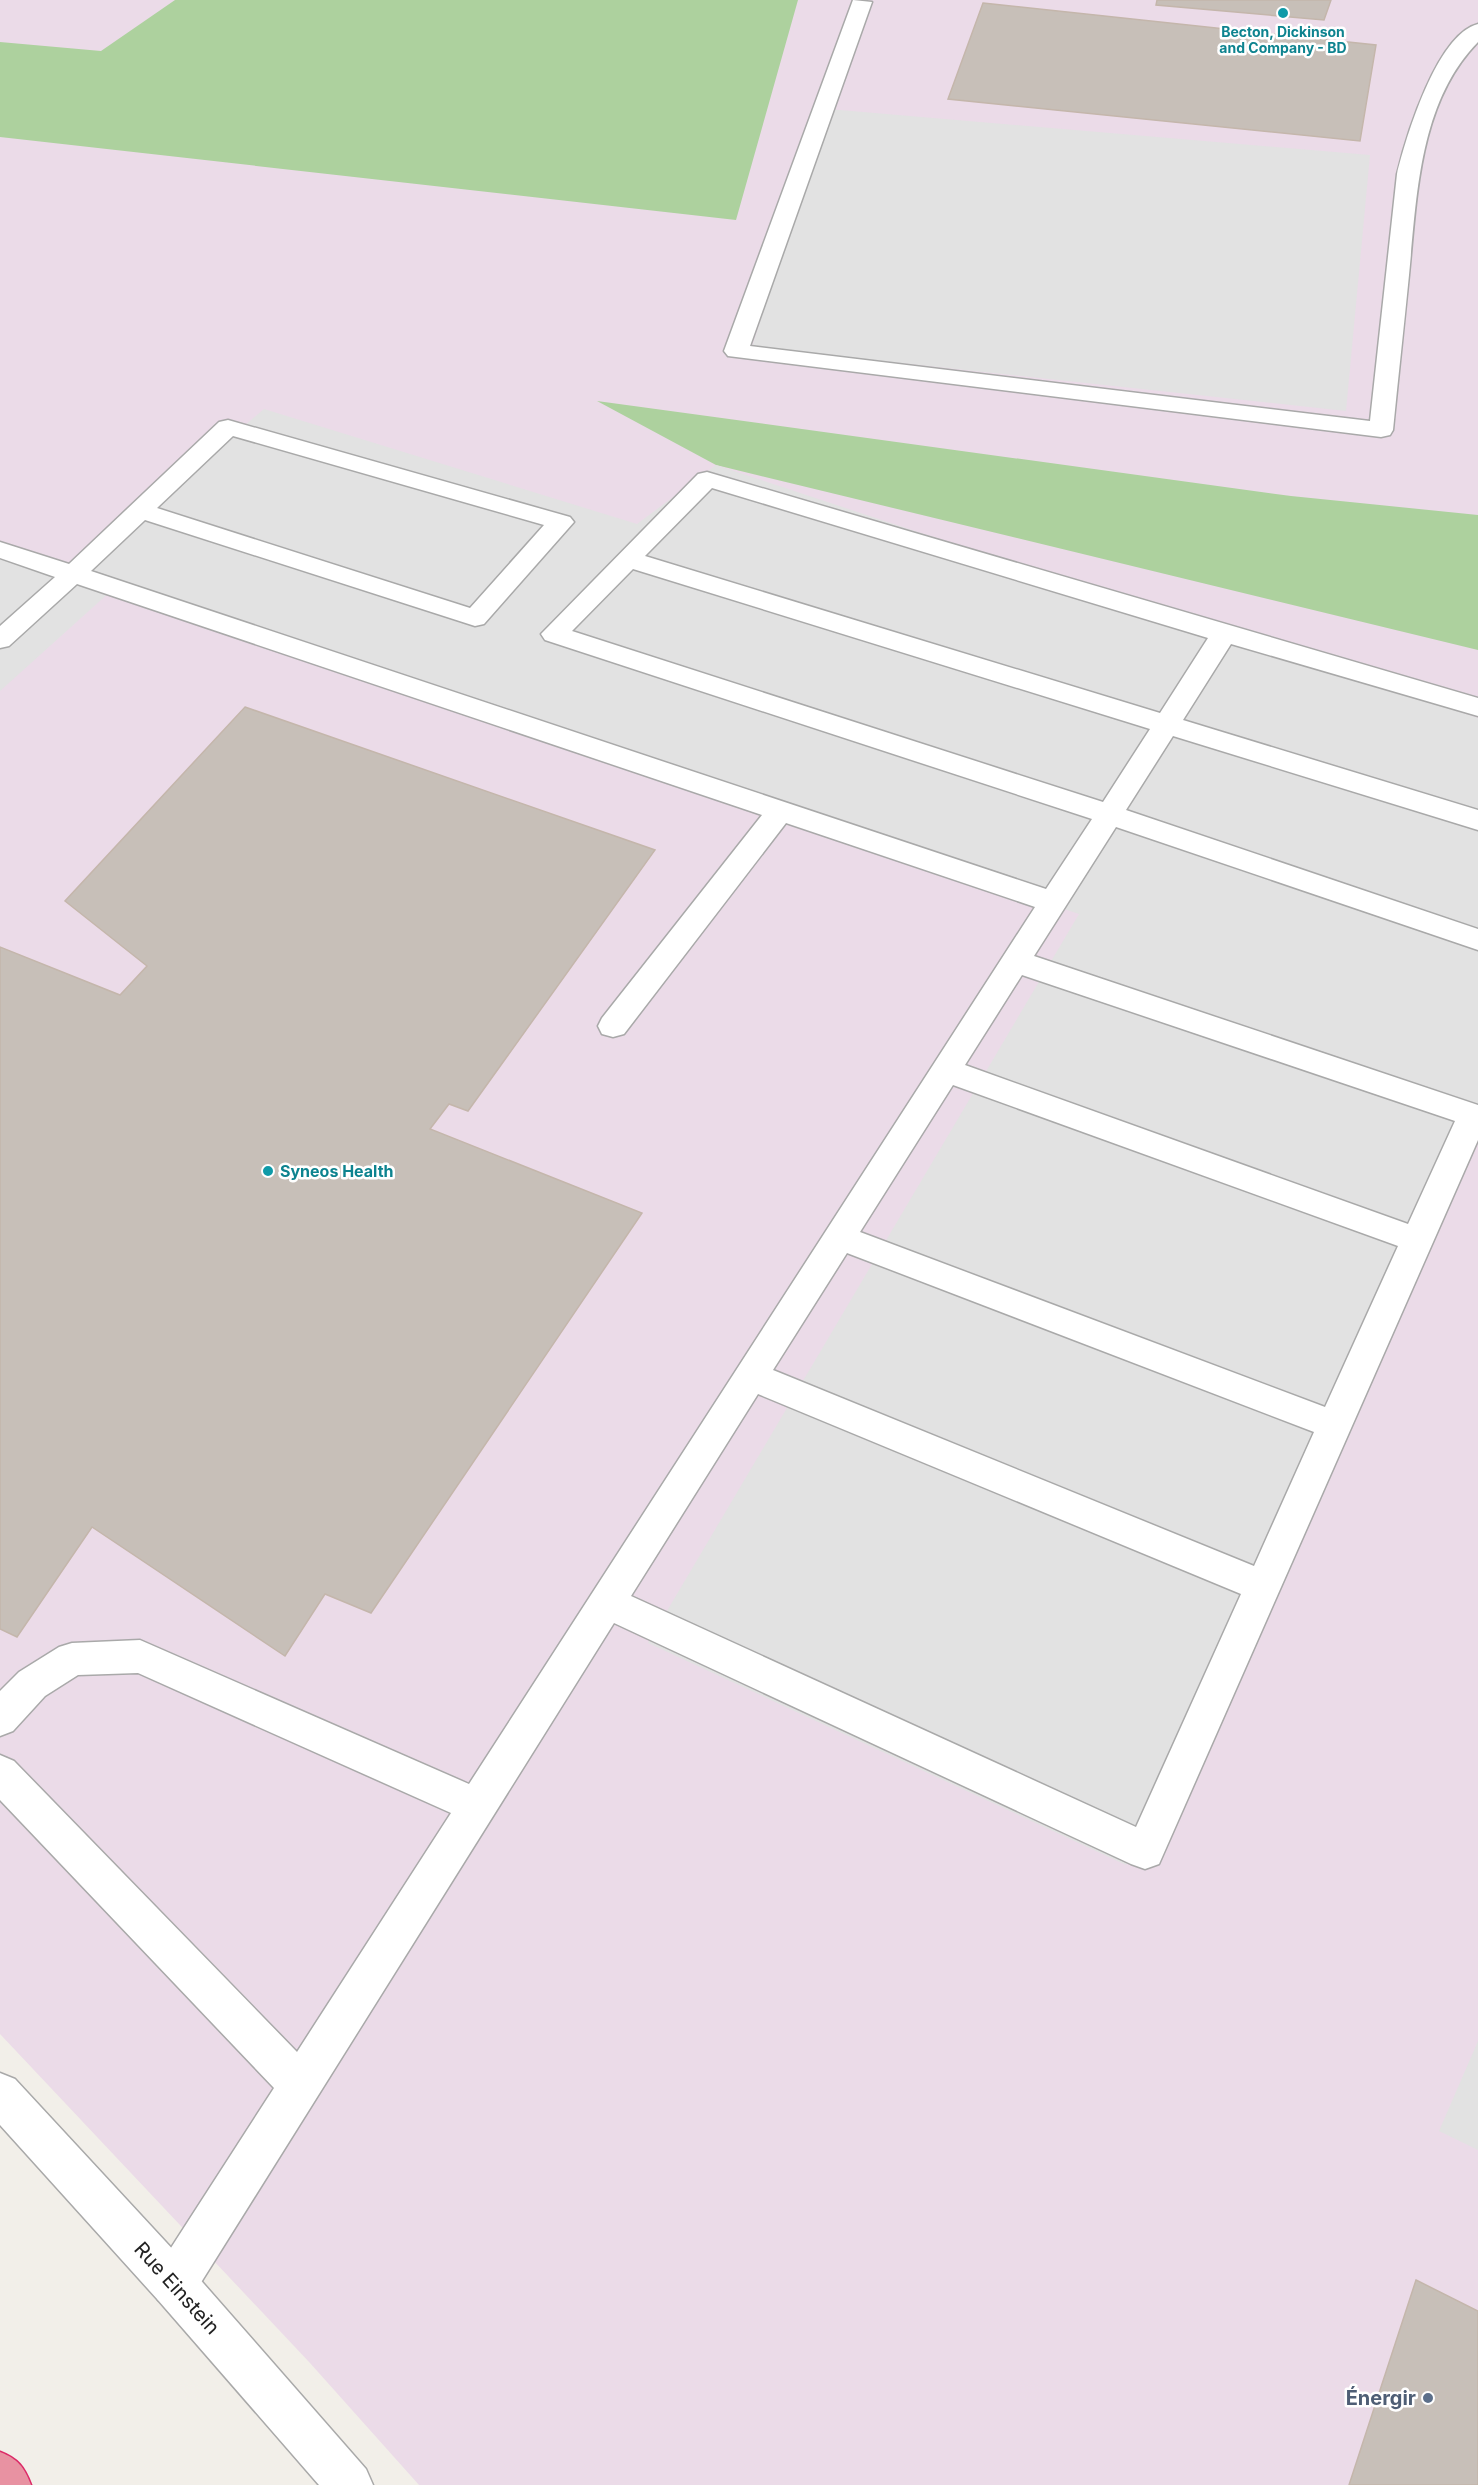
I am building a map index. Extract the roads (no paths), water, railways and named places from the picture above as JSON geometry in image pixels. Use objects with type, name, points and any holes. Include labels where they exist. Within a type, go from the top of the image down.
[{"type":"highway","points":[[0,2475],[8,2485]]},
{"type":"street","points":[[862,2],[736,351],[1381,430],[1408,174],[1413,152],[1439,80],[1449,60],[1478,30]]},
{"type":"street","points":[[0,640],[142,511],[228,427],[561,522],[475,618],[142,511]]},
{"type":"street","points":[[1478,707],[1224,634],[707,479],[554,634],[1108,814],[1478,940]]},
{"type":"street","points":[[0,550],[1053,902]]},
{"type":"street","points":[[628,559],[1478,820]]},
{"type":"street","points":[[174,2284],[1224,634]]},
{"type":"street","points":[[613,1026],[782,810]]},
{"type":"street","points":[[607,1602],[1145,1851],[1475,1108],[1016,961]]},
{"type":"street","points":[[945,1070],[1417,1240]]},
{"type":"street","points":[[839,1237],[1334,1425]]},
{"type":"street","points":[[750,1376],[1263,1586]]},
{"type":"street","points":[[0,1719],[32,1683],[72,1659],[140,1656],[477,1806]]},
{"type":"street","points":[[0,1773],[300,2085]]},
{"type":"street","name":"Rue Einstein","points":[[0,2094],[174,2284],[350,2485]]},
{"type":"place","name":"Becton, Dickinson and Company - BD","points":[[1283,13]]},
{"type":"place","name":"Syneos Health","points":[[268,1171]]},
{"type":"place","name":"Énergir","points":[[1428,2398]]}]
